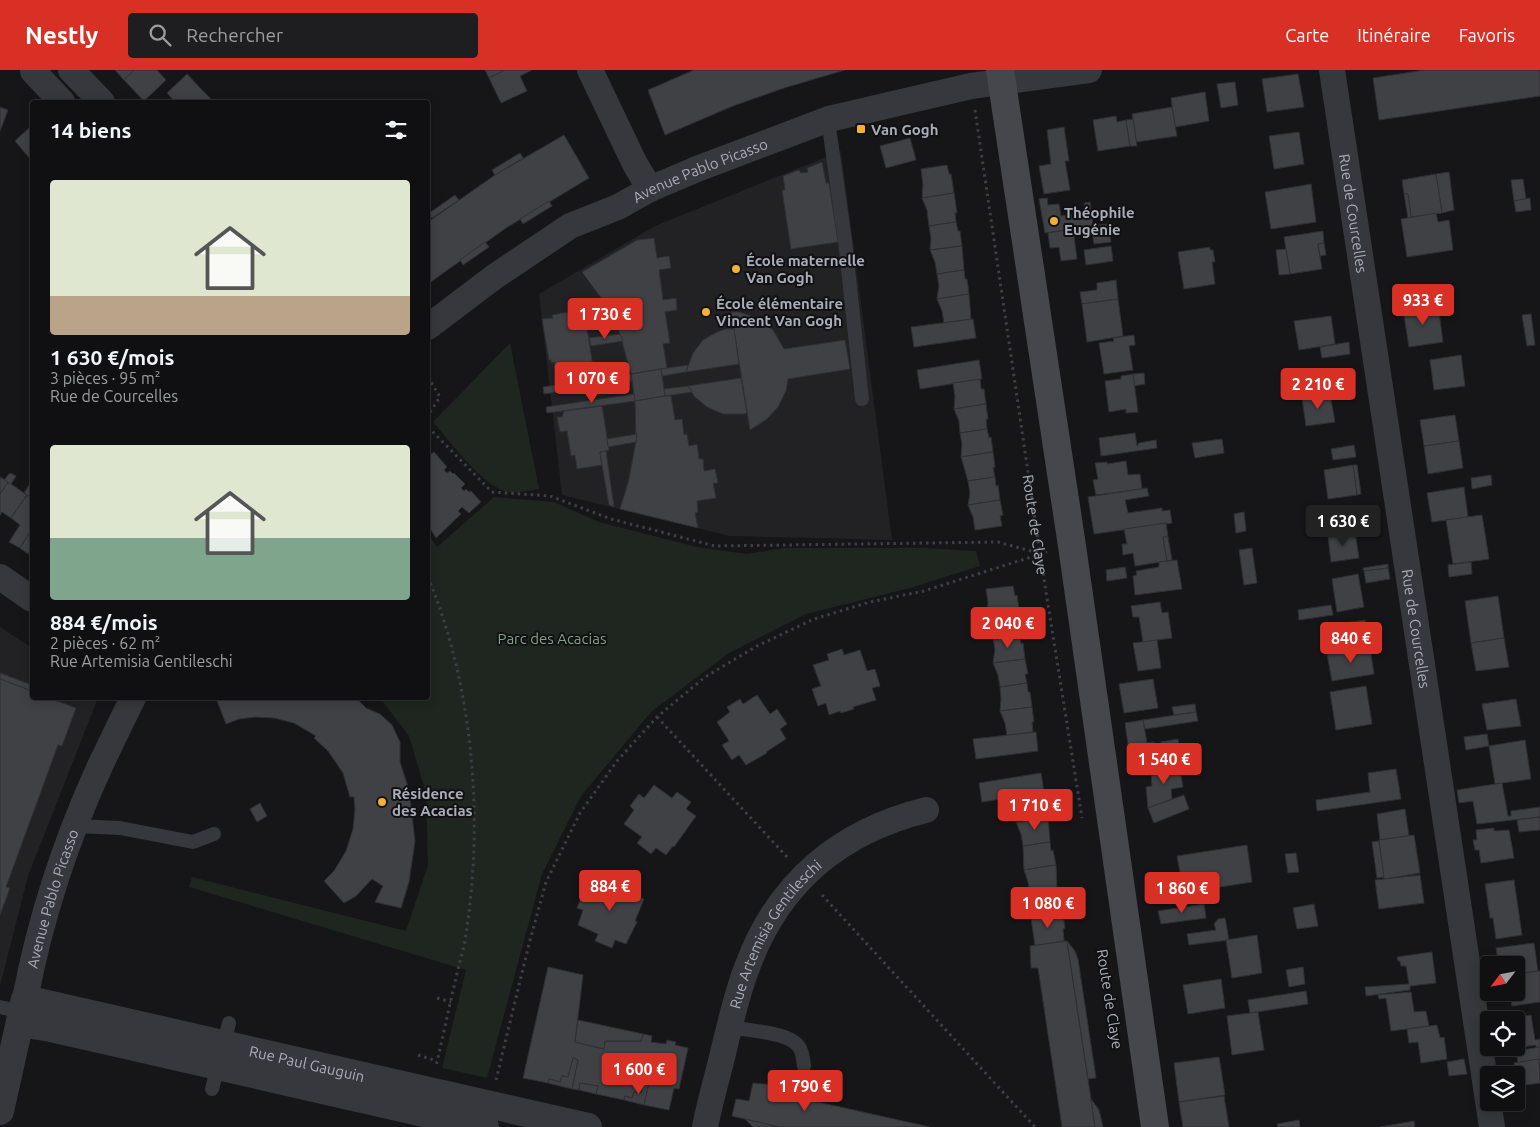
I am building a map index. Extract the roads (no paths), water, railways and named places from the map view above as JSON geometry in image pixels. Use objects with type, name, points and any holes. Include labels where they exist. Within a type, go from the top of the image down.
[{"type":"main road","name":"Route de Claye","points":[[1001,76],[1072,546],[1155,1127]]},
{"type":"street","points":[[31,70],[60,100]]},
{"type":"street","points":[[71,70],[100,100]]},
{"type":"street","points":[[590,70],[635,164],[650,190]]},
{"type":"street","name":"Avenue Pablo Picasso","points":[[430,325],[494,277],[570,226],[618,207],[697,169],[826,120],[971,86],[1001,76],[1089,70]]},
{"type":"street","name":"Rue de Courcelles","points":[[1332,70],[1492,1127]]},
{"type":"street","points":[[0,577],[30,598]]},
{"type":"street","name":"Avenue Pablo Picasso","points":[[0,1112],[17,1010],[43,924],[75,826],[99,767],[133,700]]},
{"type":"street","name":"Rue Artemisia Gentileschi","points":[[705,1127],[729,1028],[748,965],[780,904],[804,875],[832,851],[864,832],[898,817],[926,810]]},
{"type":"street","name":"Rue Paul Gauguin","points":[[17,1010],[221,1055],[588,1127]]},
{"type":"street","name":"Rue Paul Gauguin","points":[[221,1055],[485,1127]]},
{"type":"lane","points":[[826,120],[830,134],[845,241],[862,400]]},
{"type":"lane","points":[[75,826],[120,828],[193,842],[214,834]]},
{"type":"lane","points":[[729,1028],[784,1036],[796,1042],[803,1054],[804,1066]]},
{"type":"place","name":"Van Gogh","points":[[861,129]]},
{"type":"place","name":"Théophile Eugénie","points":[[1054,221]]},
{"type":"place","name":"École maternelle Van Gogh","points":[[736,269]]},
{"type":"place","name":"École élémentaire Vincent Van Gogh","points":[[706,312]]},
{"type":"place","name":"Résidence des Acacias","points":[[382,802]]},
{"type":"park label","name":"Parc des Acacias","points":[[552,638]]}]
